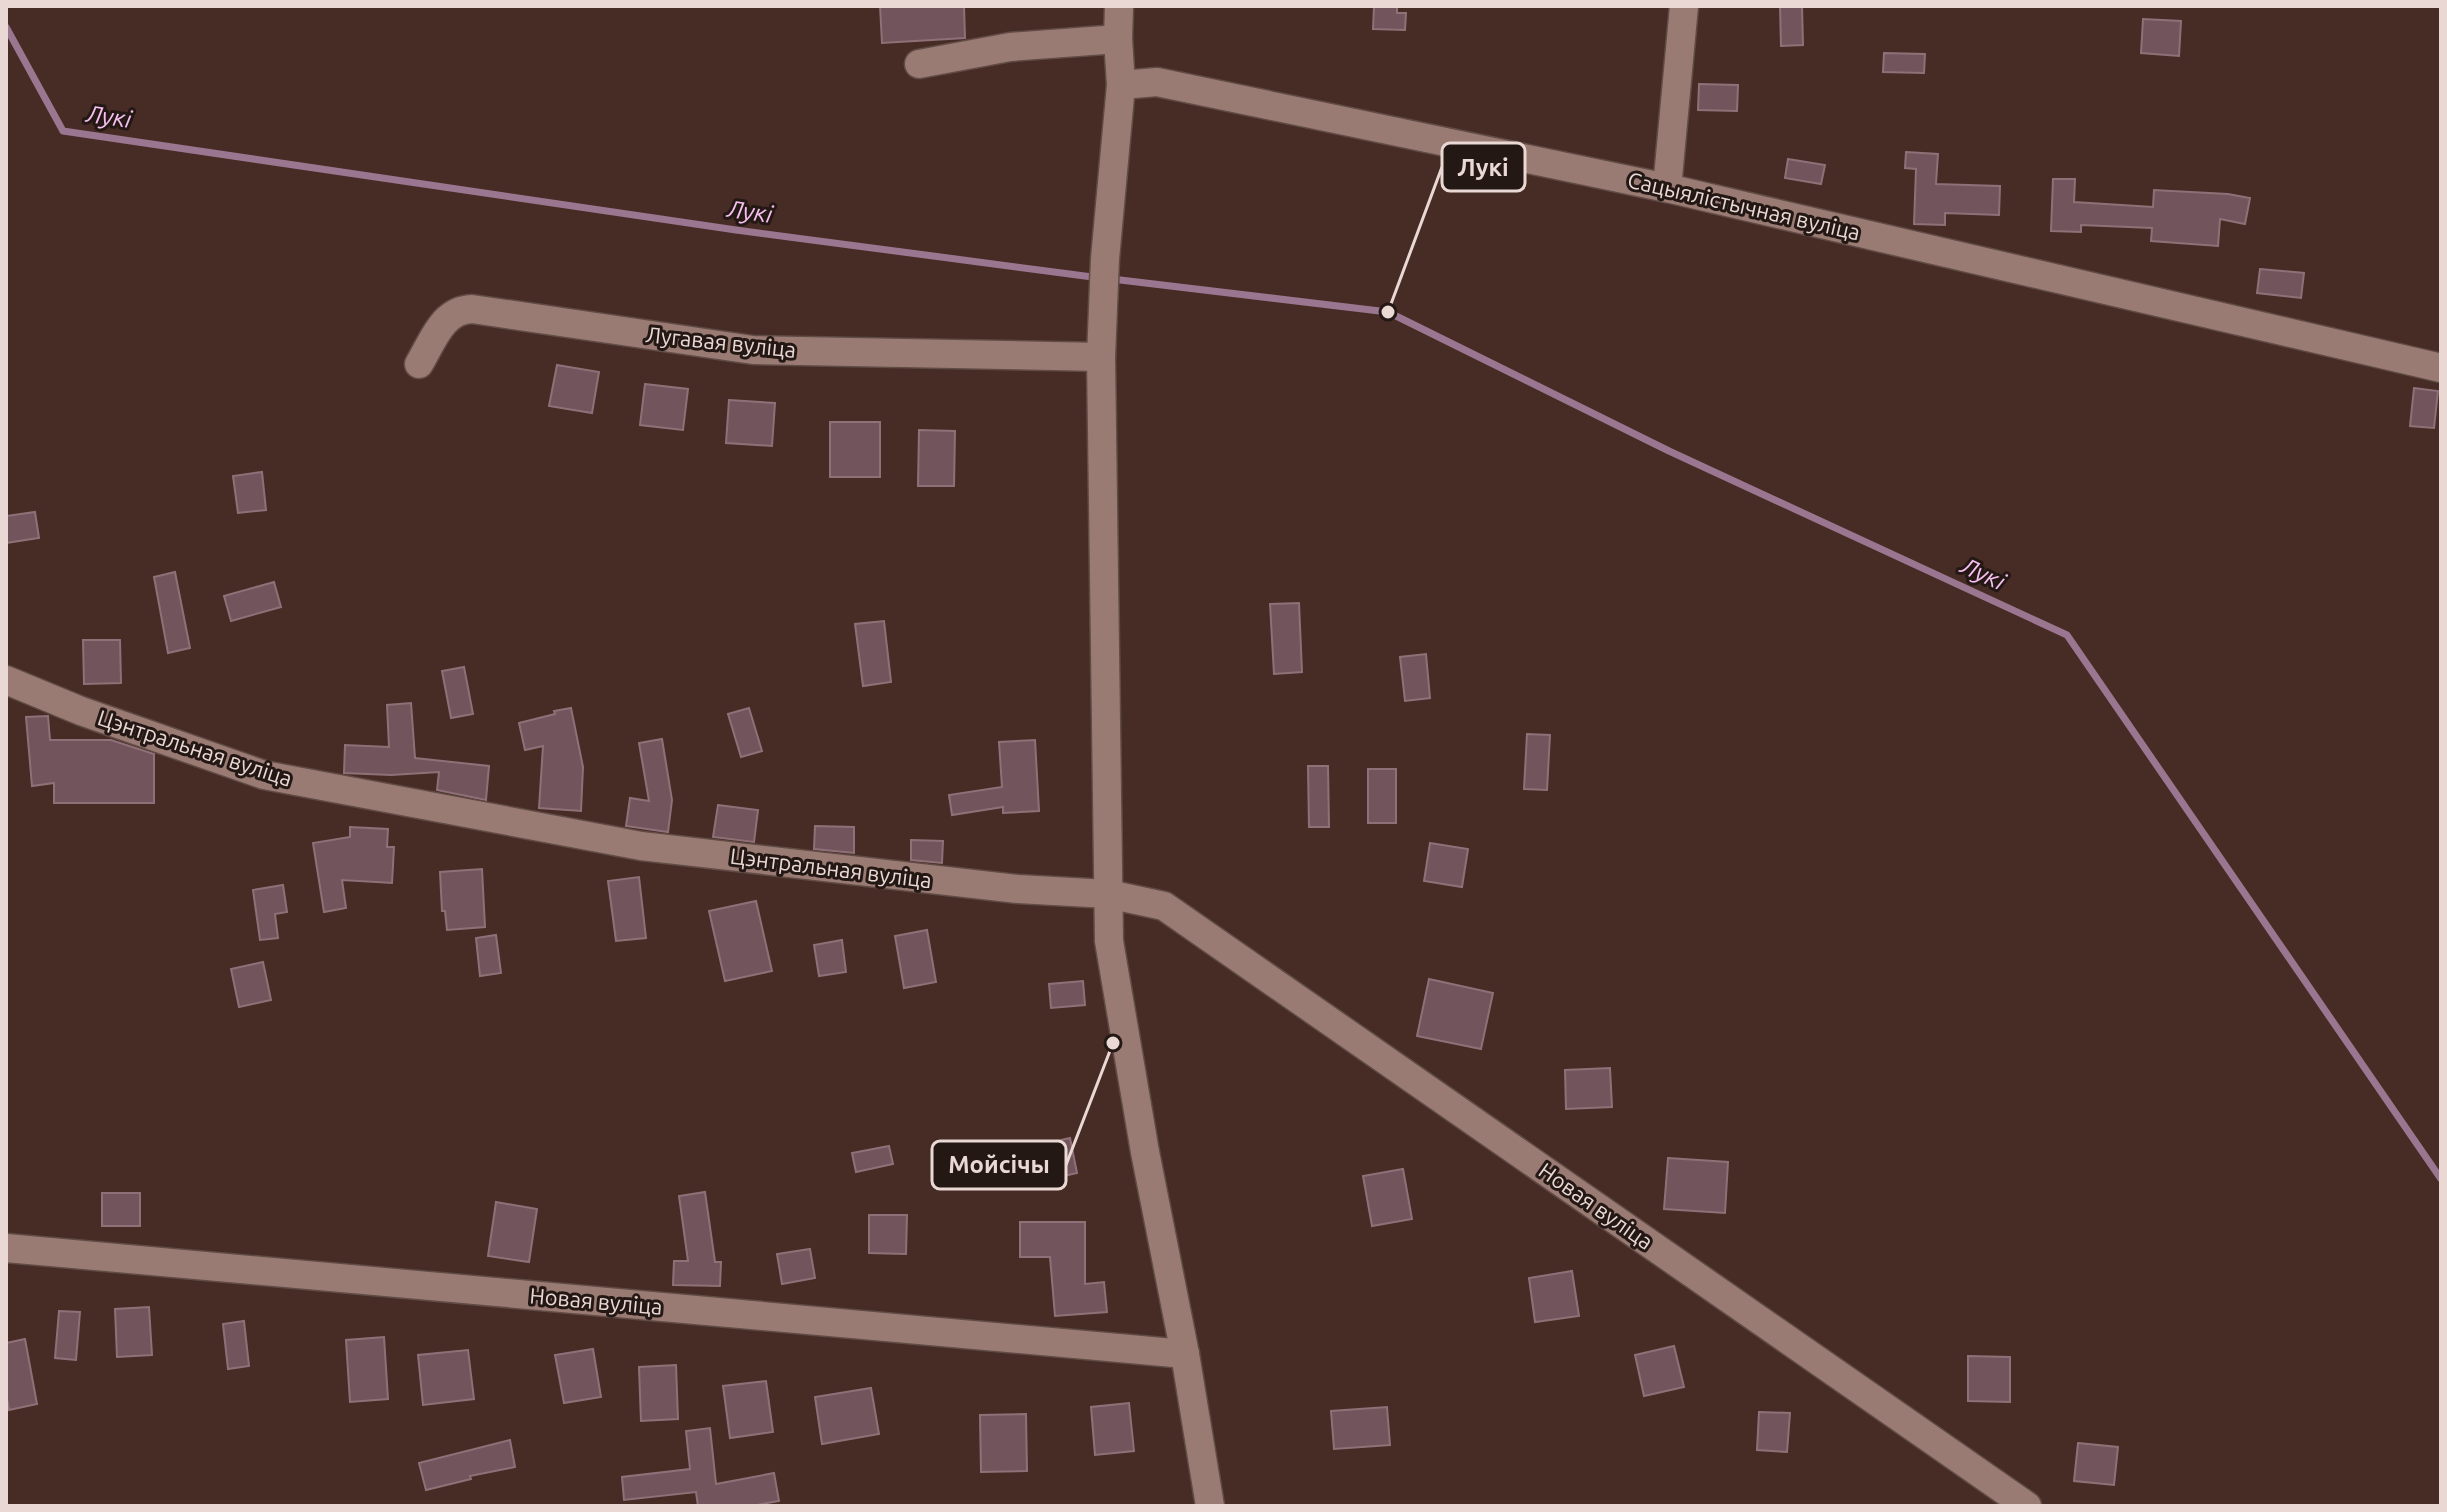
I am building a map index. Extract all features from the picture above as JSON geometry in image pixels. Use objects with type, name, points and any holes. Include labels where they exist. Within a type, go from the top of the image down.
[{"type":"street","points":[[1119,6],[1121,85],[1105,259],[1101,357],[1109,941],[1210,1506]]},
{"type":"street","points":[[1667,188],[1684,6]]},
{"type":"street","points":[[919,64],[1010,47],[1118,39]]},
{"type":"street","name":"Сацыялістычная вуліца","points":[[1121,85],[1157,82],[1667,188],[2441,368]]},
{"type":"street","name":"Лугавая вуліца","points":[[419,364],[447,316],[461,309],[753,350],[1101,357]]},
{"type":"street","name":"Цэнтральная вуліца","points":[[6,680],[81,711],[264,775],[641,846],[1018,889],[1108,894],[1164,906]]},
{"type":"street","name":"Новая вуліца","points":[[1164,906],[2027,1506]]},
{"type":"street","name":"Новая вуліца","points":[[6,1248],[1185,1354]]},
{"type":"building","points":[[880,6],[964,6],[965,38],[882,43]]},
{"type":"building","points":[[1374,6],[1397,6],[1397,13],[1406,13],[1405,30],[1373,29]]},
{"type":"building","points":[[1780,6],[1802,6],[1803,45],[1781,46]]},
{"type":"building","points":[[2143,19],[2181,21],[2179,56],[2141,53]]},
{"type":"building","points":[[1884,53],[1925,54],[1924,73],[1883,72]]},
{"type":"building","points":[[1699,84],[1738,85],[1737,111],[1698,110]]},
{"type":"building","points":[[1906,152],[1938,154],[1936,184],[2000,186],[1999,215],[1945,213],[1945,225],[1914,224],[1916,169],[1905,168]]},
{"type":"building","points":[[1788,159],[1825,165],[1821,184],[1785,178]]},
{"type":"building","points":[[2053,179],[2075,179],[2074,202],[2153,207],[2154,190],[2250,198],[2245,224],[2220,219],[2218,246],[2151,241],[2152,228],[2081,225],[2081,232],[2051,231]]},
{"type":"building","points":[[2260,269],[2304,273],[2301,298],[2257,293]]},
{"type":"building","points":[[557,365],[599,372],[592,413],[549,406]]},
{"type":"building","points":[[645,384],[688,389],[683,430],[640,425]]},
{"type":"building","points":[[2414,388],[2438,391],[2434,428],[2410,426]]},
{"type":"building","points":[[729,400],[775,403],[772,446],[726,443]]},
{"type":"building","points":[[830,422],[880,422],[880,477],[830,477]]},
{"type":"building","points":[[919,430],[955,431],[954,486],[918,486]]},
{"type":"building","points":[[262,472],[266,510],[238,513],[233,476]]},
{"type":"building","points":[[35,512],[39,538],[6,543],[6,516]]},
{"type":"building","points":[[175,572],[190,648],[168,653],[154,577]]},
{"type":"building","points":[[274,582],[281,607],[231,621],[224,596]]},
{"type":"building","points":[[1299,603],[1302,672],[1274,674],[1270,604]]},
{"type":"building","points":[[884,621],[891,682],[863,686],[855,624]]},
{"type":"building","points":[[83,640],[120,640],[121,683],[84,684]]},
{"type":"building","points":[[1426,654],[1430,698],[1405,701],[1400,657]]},
{"type":"building","points":[[464,667],[473,714],[451,718],[442,671]]},
{"type":"building","points":[[411,703],[415,758],[489,766],[486,800],[437,790],[439,772],[391,775],[344,773],[345,745],[389,747],[387,705]]},
{"type":"building","points":[[571,708],[583,767],[581,811],[539,808],[543,746],[525,750],[519,723]]},
{"type":"building","points":[[749,708],[762,751],[741,757],[728,714]]},
{"type":"building","points":[[48,716],[50,740],[111,740],[154,754],[154,803],[54,803],[54,783],[32,786],[26,717]]},
{"type":"building","points":[[1527,734],[1550,735],[1547,790],[1524,789]]},
{"type":"building","points":[[662,739],[672,800],[668,832],[626,826],[630,798],[649,801],[639,743]]},
{"type":"building","points":[[1035,740],[1039,811],[1003,813],[1003,807],[952,815],[949,795],[1002,787],[999,742]]},
{"type":"building","points":[[1308,766],[1328,766],[1329,827],[1309,827]]},
{"type":"building","points":[[1368,769],[1396,769],[1396,823],[1368,823]]},
{"type":"building","points":[[718,805],[758,810],[754,842],[713,837]]},
{"type":"building","points":[[815,826],[854,827],[854,853],[814,849]]},
{"type":"building","points":[[350,827],[388,829],[387,847],[394,847],[392,883],[342,880],[346,908],[324,912],[313,843],[350,837]]},
{"type":"building","points":[[911,840],[943,841],[942,863],[911,860]]},
{"type":"building","points":[[1430,843],[1468,849],[1462,887],[1424,881]]},
{"type":"building","points":[[482,869],[485,927],[447,930],[445,911],[442,911],[440,872]]},
{"type":"building","points":[[639,877],[646,938],[616,941],[608,881]]},
{"type":"building","points":[[283,885],[287,912],[275,914],[278,938],[260,940],[253,890]]},
{"type":"building","points":[[756,901],[772,971],[725,981],[709,911]]},
{"type":"building","points":[[927,930],[936,982],[904,988],[895,936]]},
{"type":"building","points":[[496,935],[501,973],[480,976],[476,938]]},
{"type":"building","points":[[842,940],[846,972],[819,976],[814,945]]},
{"type":"building","points":[[263,962],[271,1000],[239,1007],[231,969]]},
{"type":"building","points":[[1429,979],[1493,993],[1481,1049],[1417,1036]]},
{"type":"building","points":[[1083,981],[1085,1005],[1051,1008],[1049,984]]},
{"type":"building","points":[[1610,1068],[1612,1107],[1566,1109],[1565,1070]]},
{"type":"building","points":[[1070,1138],[1077,1173],[1028,1184],[1021,1149]]},
{"type":"building","points":[[889,1146],[893,1164],[856,1172],[852,1153]]},
{"type":"building","points":[[1668,1158],[1728,1162],[1725,1213],[1664,1209]]},
{"type":"building","points":[[1403,1169],[1412,1219],[1372,1226],[1363,1176]]},
{"type":"building","points":[[705,1192],[715,1262],[721,1262],[720,1286],[673,1285],[674,1261],[688,1261],[679,1196]]},
{"type":"building","points":[[102,1193],[140,1193],[140,1226],[102,1226]]},
{"type":"building","points":[[496,1202],[537,1209],[529,1262],[488,1256]]},
{"type":"building","points":[[869,1215],[907,1215],[906,1254],[869,1253]]},
{"type":"building","points":[[1020,1222],[1085,1222],[1085,1284],[1104,1282],[1107,1312],[1055,1316],[1050,1257],[1020,1257]]},
{"type":"building","points":[[810,1249],[815,1278],[782,1284],[777,1254]]},
{"type":"building","points":[[1572,1271],[1579,1316],[1535,1322],[1529,1278]]},
{"type":"building","points":[[149,1307],[152,1355],[117,1357],[115,1309]]},
{"type":"building","points":[[59,1311],[80,1312],[76,1360],[55,1358]]},
{"type":"building","points":[[244,1321],[249,1366],[228,1369],[223,1324]]},
{"type":"building","points":[[384,1337],[388,1399],[350,1402],[346,1340]]},
{"type":"building","points":[[25,1339],[37,1404],[9,1410],[6,1343]]},
{"type":"building","points":[[1674,1346],[1684,1387],[1644,1396],[1635,1355]]},
{"type":"building","points":[[593,1349],[601,1397],[564,1403],[555,1355]]},
{"type":"building","points":[[468,1350],[474,1399],[423,1405],[418,1355]]},
{"type":"building","points":[[1968,1356],[2010,1357],[2010,1402],[1968,1401]]},
{"type":"building","points":[[676,1365],[678,1419],[641,1421],[639,1367]]},
{"type":"building","points":[[766,1381],[773,1432],[730,1438],[723,1386]]},
{"type":"building","points":[[871,1388],[879,1434],[822,1444],[815,1397]]},
{"type":"building","points":[[1129,1403],[1134,1451],[1095,1455],[1091,1407]]},
{"type":"building","points":[[1387,1407],[1390,1445],[1334,1449],[1331,1411]]},
{"type":"building","points":[[1759,1412],[1790,1413],[1787,1452],[1757,1450]]},
{"type":"building","points":[[1026,1414],[1027,1471],[981,1472],[980,1415]]},
{"type":"building","points":[[710,1428],[716,1484],[774,1473],[779,1501],[751,1506],[698,1506],[696,1492],[624,1500],[622,1477],[690,1469],[686,1431]]},
{"type":"building","points":[[510,1440],[515,1467],[470,1476],[471,1479],[426,1490],[419,1463]]},
{"type":"building","points":[[2078,1443],[2118,1447],[2114,1485],[2074,1481]]},
{"type":"waterway","name":"Лукі","points":[[6,27],[63,131],[736,230],[1100,278]]},
{"type":"waterway","name":"Лукі","points":[[1112,279],[1388,312],[1669,451],[2067,635],[2441,1179]]},
{"type":"place","name":"Лукі","points":[[1388,312]]},
{"type":"place","name":"Мойсічы","points":[[1113,1043]]}]
